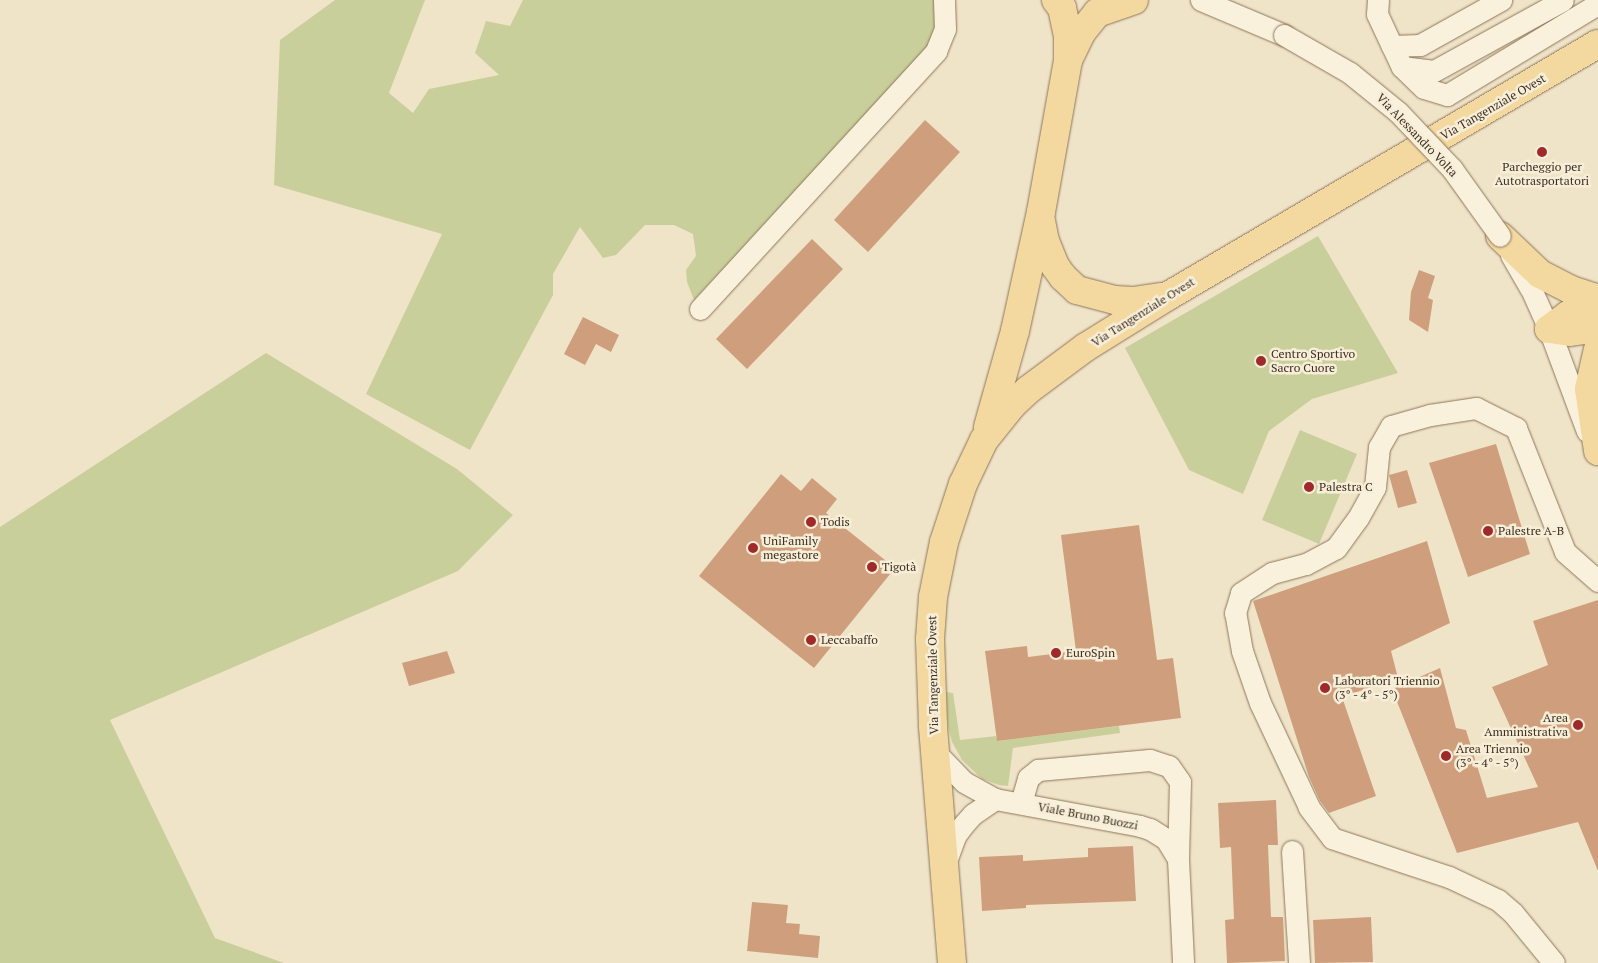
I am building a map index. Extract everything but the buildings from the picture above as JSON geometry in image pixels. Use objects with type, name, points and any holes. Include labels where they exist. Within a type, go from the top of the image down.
[{"type":"main road","points":[[1068,61],[1081,33],[1097,7],[1134,0]]},
{"type":"main road","points":[[984,440],[1015,331],[1041,212],[1068,61],[1068,36],[1062,3]]},
{"type":"main road","name":"Via Tangenziale Ovest","points":[[952,963],[936,753],[930,639],[937,571],[951,515],[972,462],[984,440],[1012,405],[1028,390],[1086,347],[1168,296],[1562,67],[1595,53]]},
{"type":"main road","points":[[1041,212],[1045,241],[1052,260],[1063,277],[1077,290],[1115,300],[1133,301],[1168,296]]},
{"type":"main road","points":[[1500,236],[1540,274],[1571,290],[1598,299]]},
{"type":"main road","points":[[1549,329],[1568,315],[1598,303]]},
{"type":"main road","points":[[1549,329],[1570,332],[1598,328]]},
{"type":"main road","points":[[1598,349],[1589,389],[1598,451]]},
{"type":"street","points":[[700,309],[936,51],[946,29],[944,0]]},
{"type":"street","name":"Via Alessandro Volta","points":[[1201,0],[1249,10],[1284,35],[1350,73],[1398,112],[1452,169],[1500,236],[1531,289],[1549,329],[1598,460]]},
{"type":"street","points":[[1378,0],[1377,14],[1402,67],[1424,88],[1447,95],[1577,8],[1598,0]]},
{"type":"street","points":[[1392,46],[1420,46],[1501,0]]},
{"type":"street","points":[[1402,67],[1434,72],[1563,0]]},
{"type":"street","points":[[1577,8],[1598,4]]},
{"type":"street","points":[[1577,8],[1595,53]]},
{"type":"street","points":[[1554,963],[1513,913],[1498,900],[1449,877],[1332,838],[1308,807],[1260,703],[1242,651],[1234,613],[1241,593],[1264,578],[1272,573],[1306,564],[1336,548],[1358,518],[1376,487],[1380,447],[1390,426],[1430,414],[1476,408],[1516,428],[1565,552],[1598,581]]},
{"type":"street","name":"Via Tangenziale Ovest","points":[[936,753],[964,782],[995,799]]},
{"type":"street","points":[[1021,803],[1028,778],[1038,770],[1150,760],[1169,766],[1180,782],[1178,860]]},
{"type":"street","points":[[944,865],[952,843],[964,824],[973,814],[995,799]]},
{"type":"street","name":"Viale Bruno Buozzi","points":[[995,799],[1150,829],[1166,840],[1178,860],[1183,963]]},
{"type":"street","points":[[1292,852],[1299,963]]},
{"type":"green space","points":[[335,0],[425,0],[389,93],[413,113],[429,89],[499,75],[475,53],[486,21],[510,26],[523,0],[935,0],[938,17],[929,46],[694,300],[687,282],[686,270],[696,256],[693,234],[674,225],[645,225],[616,255],[603,258],[580,227],[553,274],[553,295],[470,450],[366,394],[442,234],[274,185],[280,40]]},
{"type":"green space","name":"Centro Sportivo Sacro Cuore","points":[[1318,236],[1398,373],[1312,399],[1269,431],[1243,494],[1189,470],[1125,348]]},
{"type":"green space","points":[[266,353],[457,469],[513,515],[458,571],[110,720],[215,938],[284,963],[0,963],[0,527]]},
{"type":"green space","name":"Palestra C","points":[[1300,430],[1357,454],[1319,544],[1262,520]]},
{"type":"green space","points":[[946,692],[953,693],[960,740],[996,736],[998,741],[1119,726],[1120,733],[1013,748],[1008,786],[999,785],[982,779],[962,760],[952,742],[948,726]]},
{"type":"place","name":"Parcheggio per Autotrasportatori","points":[[1542,152]]},
{"type":"place","name":"Centro Sportivo Sacro Cuore","points":[[1261,361]]},
{"type":"place","name":"Palestra C","points":[[1309,487]]},
{"type":"place","name":"Todis","points":[[811,522]]},
{"type":"place","name":"Palestre A-B","points":[[1488,531]]},
{"type":"place","name":"UniFamily megastore","points":[[753,548]]},
{"type":"place","name":"Tigotà","points":[[872,567]]},
{"type":"place","name":"Leccabaffo","points":[[811,640]]},
{"type":"place","name":"EuroSpin","points":[[1056,653]]},
{"type":"place","name":"Laboratori Triennio (3° - 4° - 5°)","points":[[1325,688]]},
{"type":"place","name":"Area Amministrativa","points":[[1578,725]]},
{"type":"place","name":"Area Triennio (3° - 4° - 5°)","points":[[1446,756]]}]
